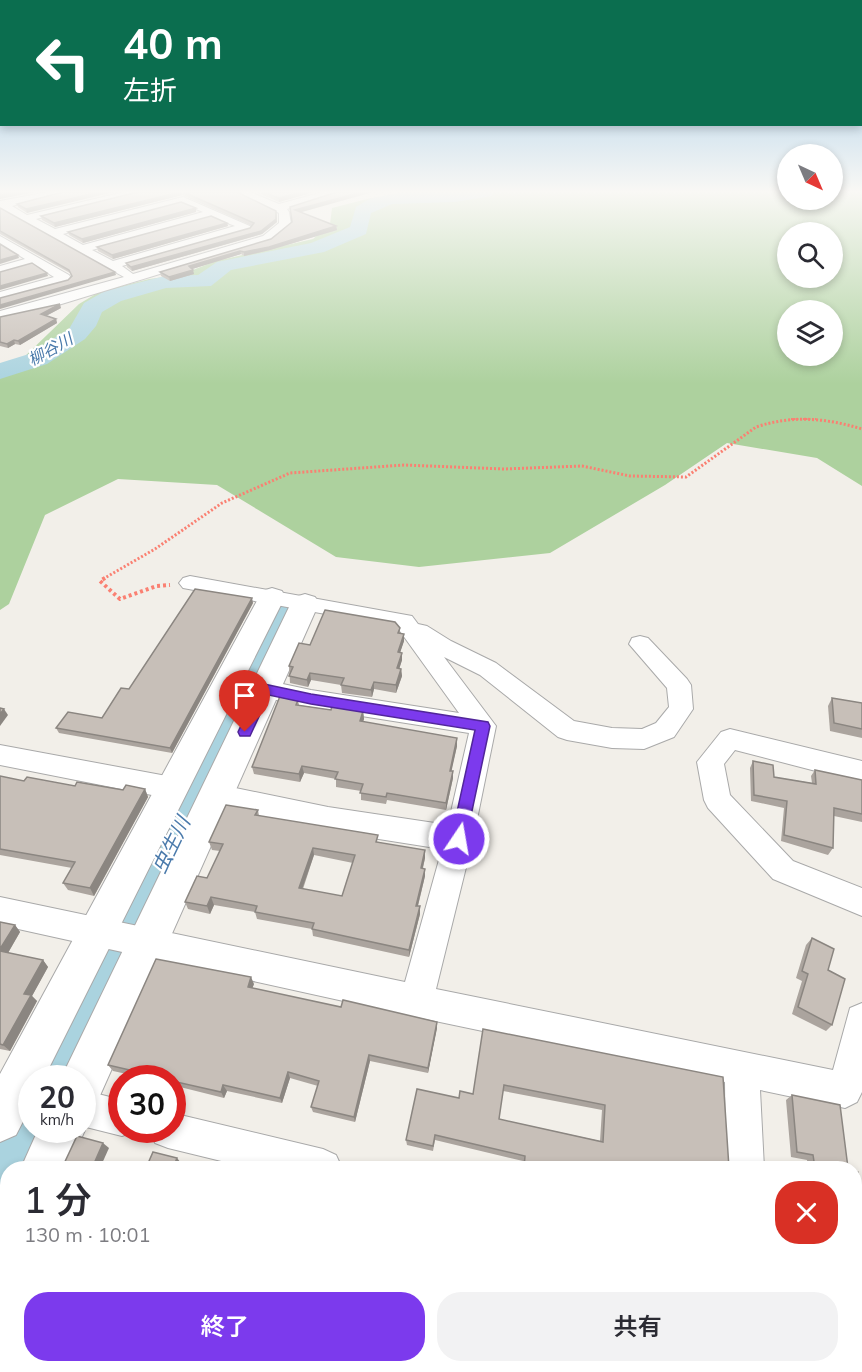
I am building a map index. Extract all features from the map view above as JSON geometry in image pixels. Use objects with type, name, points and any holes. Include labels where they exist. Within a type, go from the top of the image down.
[{"type":"street","points":[[0,296],[65,278],[28,256]]},
{"type":"street","points":[[95,256],[133,278]]},
{"type":"street","points":[[112,265],[144,256]]},
{"type":"street","points":[[0,315],[50,303],[207,256]]},
{"type":"street","points":[[0,270],[35,260]]},
{"type":"street","points":[[190,583],[404,621],[443,646],[488,669],[567,730],[612,738],[644,739],[665,730],[681,709],[679,685],[640,644]]},
{"type":"street","points":[[91,1065],[264,689],[288,600]]},
{"type":"street","points":[[3,1107],[98,932],[172,788],[288,600]]},
{"type":"street","points":[[404,621],[483,726],[459,839],[416,1001]]},
{"type":"street","points":[[264,689],[311,699],[483,726]]},
{"type":"street","points":[[862,772],[730,739],[710,762],[718,800],[783,870],[862,902]]},
{"type":"street","points":[[0,755],[172,788]]},
{"type":"street","points":[[216,795],[327,819],[459,839]]},
{"type":"street","points":[[0,911],[853,1092],[862,1020]]},
{"type":"street","points":[[742,1069],[745,1161]]},
{"type":"street","points":[[186,1134],[294,1161]]},
{"type":"street","points":[[47,1161],[56,1143]]},
{"type":"path","points":[[190,583],[157,586],[120,599],[100,581],[155,549],[222,502],[290,473],[404,465],[504,469],[582,466],[630,476],[686,477],[756,428],[769,422],[807,417],[862,429]]},
{"type":"green space","points":[[238,256],[777,256],[777,288],[843,288],[843,256],[862,256],[862,486],[817,458],[727,443],[665,485],[550,553],[419,567],[336,557],[217,485],[118,479],[45,515],[9,604],[0,610],[0,370],[18,363],[79,304],[99,292],[149,279],[180,275],[216,261]]},
{"type":"building","points":[[0,256],[14,256],[0,260]]},
{"type":"building","points":[[44,256],[86,256],[115,272],[0,305],[0,298],[68,280],[72,276],[69,270]]},
{"type":"building","points":[[151,256],[171,256],[131,267],[126,263]]},
{"type":"building","points":[[214,256],[223,256],[189,266],[193,270],[169,277],[160,272]]},
{"type":"building","points":[[32,263],[47,273],[0,286],[0,272]]},
{"type":"building","points":[[60,304],[41,314],[56,319],[18,341],[14,340],[7,344],[0,342],[0,317]]},
{"type":"building","points":[[195,589],[252,598],[170,748],[56,728],[68,712],[102,718],[121,688],[129,689]]},
{"type":"building","points":[[325,610],[395,622],[400,628],[398,633],[404,634],[398,652],[402,653],[397,668],[401,669],[396,685],[374,682],[371,690],[341,685],[344,678],[310,673],[307,680],[289,676],[293,667],[289,666],[299,643],[310,645]]},
{"type":"building","points":[[280,696],[298,700],[296,705],[331,710],[332,706],[363,711],[360,721],[457,738],[446,803],[387,793],[386,797],[360,793],[363,784],[335,779],[338,772],[302,766],[299,774],[252,767]]},
{"type":"building","points":[[832,698],[862,703],[862,729],[834,723]]},
{"type":"building","points":[[753,761],[773,765],[774,777],[816,784],[815,770],[862,780],[862,814],[834,808],[833,848],[784,835],[787,801],[754,795]]},
{"type":"building","points":[[0,776],[24,781],[27,777],[75,786],[77,782],[123,790],[126,785],[145,789],[90,888],[63,883],[75,862],[0,849]]},
{"type":"building","points":[[226,805],[258,810],[255,815],[378,835],[376,842],[425,850],[421,868],[425,869],[416,906],[420,906],[409,950],[312,929],[314,923],[255,912],[257,906],[211,897],[207,906],[185,902],[197,876],[207,878],[223,844],[209,842]],"holes":[[[313,848],[355,855],[342,896],[299,888]]]},
{"type":"building","points":[[0,922],[15,925],[0,949]]},
{"type":"building","points":[[812,938],[834,949],[828,970],[845,979],[832,1025],[798,1007],[808,974],[802,971]]},
{"type":"building","points":[[0,951],[43,960],[24,994],[31,995],[3,1045],[0,1044]]},
{"type":"building","points":[[156,959],[251,977],[248,987],[341,1007],[343,1000],[437,1022],[428,1068],[369,1055],[354,1117],[311,1107],[319,1081],[288,1072],[280,1098],[223,1085],[221,1092],[186,1084],[186,1065],[108,1065]]},
{"type":"building","points":[[483,1029],[723,1077],[729,1161],[525,1161],[525,1156],[435,1135],[433,1146],[406,1140],[417,1089],[459,1098],[460,1091],[473,1094]],"holes":[[[504,1085],[605,1105],[603,1142],[499,1119]]]},
{"type":"building","points":[[792,1095],[840,1105],[847,1161],[814,1161],[813,1155],[797,1152]]},
{"type":"building","points":[[96,1141],[103,1143],[95,1161],[65,1161],[74,1143],[96,1143]]},
{"type":"building","points":[[153,1152],[177,1158],[176,1161],[149,1161]]},
{"type":"waterway","name":"柳谷川","points":[[0,371],[38,359],[77,334],[84,326],[92,308],[113,296],[165,282],[203,281],[224,266],[276,256]]},
{"type":"waterway","name":"虫生川","points":[[61,1065],[286,612]]},
{"type":"waterway","name":"虫生川","points":[[15,1161],[24,1143]]},
{"type":"route","points":[[245,732],[264,689],[311,699],[483,726],[459,839]]}]
